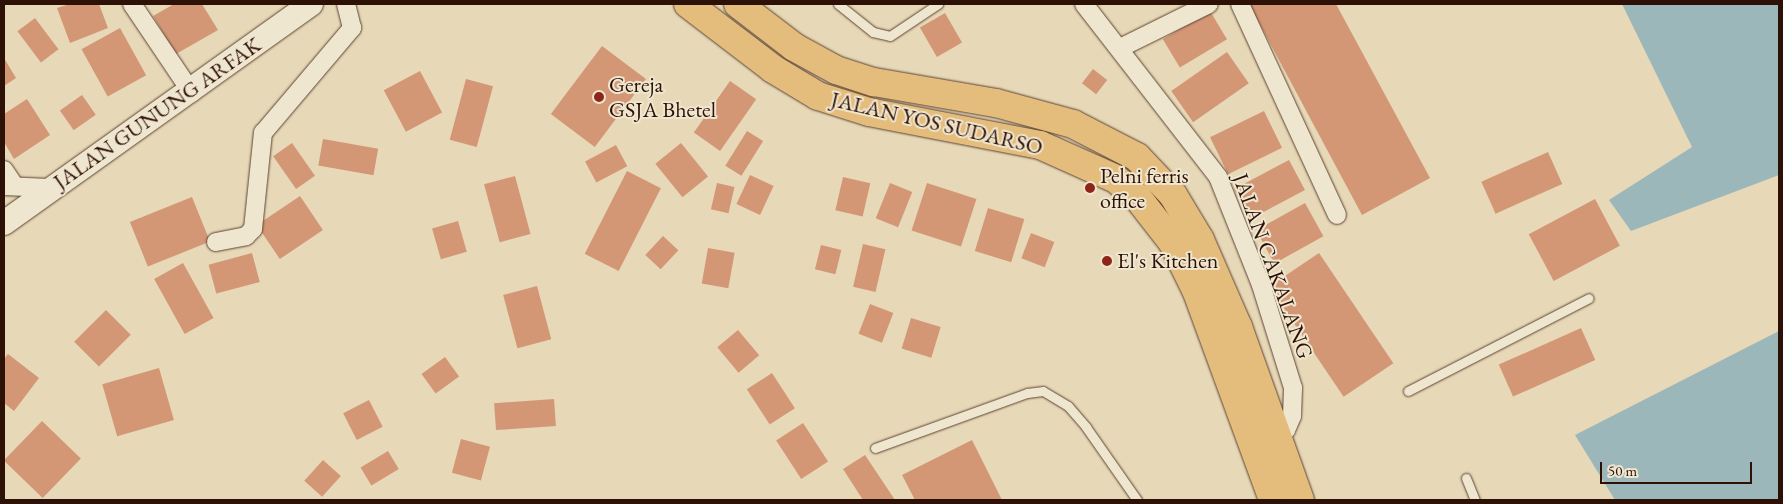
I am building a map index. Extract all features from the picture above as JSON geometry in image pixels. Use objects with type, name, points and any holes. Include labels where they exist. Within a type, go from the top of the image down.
[{"type":"highway","name":"JALAN YOS SUDARSO","points":[[688,4],[773,69],[818,96],[869,112],[1032,142],[1077,158],[1116,179],[1138,198],[1174,242],[1266,444],[1300,500]]},
{"type":"highway","name":"JALAN YOS SUDARSO","points":[[738,4],[794,47],[836,70],[874,82],[996,102],[1099,134],[1137,156],[1172,195],[1200,240],[1238,327],[1266,444],[1273,500]]},
{"type":"street","points":[[132,4],[192,93]]},
{"type":"street","name":"JALAN GUNUNG ARFAK","points":[[4,223],[131,128],[192,93],[310,4]]},
{"type":"street","points":[[216,242],[246,236],[253,229],[262,133],[352,28],[346,4]]},
{"type":"street","name":"JALAN CAKALANG","points":[[1084,4],[1120,48],[1218,177],[1261,285],[1293,388],[1292,416],[1266,444]]},
{"type":"street","points":[[1120,48],[1209,4]]},
{"type":"street","points":[[1240,4],[1337,215]]},
{"type":"street","points":[[4,170],[9,186],[49,188]]},
{"type":"lane","points":[[838,4],[873,32],[890,36],[938,4]]},
{"type":"lane","points":[[1408,392],[1589,298]]},
{"type":"lane","points":[[875,448],[1027,393],[1043,392],[1068,406],[1086,427],[1137,500]]},
{"type":"lane","points":[[1466,478],[1475,500]]},
{"type":"water","points":[[1622,4],[1779,4],[1779,175],[1631,231],[1609,200],[1692,147]]},
{"type":"water","points":[[1779,331],[1779,500],[1615,500],[1575,435]]},
{"type":"building","points":[[70,4],[99,4],[108,28],[70,43],[57,8]]},
{"type":"building","points":[[174,4],[202,4],[218,30],[176,54],[153,16]]},
{"type":"building","points":[[1254,4],[1336,4],[1430,178],[1362,215],[1250,6]]},
{"type":"building","points":[[1210,11],[1227,39],[1180,68],[1163,39]]},
{"type":"building","points":[[945,13],[962,42],[937,57],[920,28]]},
{"type":"building","points":[[35,18],[58,49],[41,62],[17,31]]},
{"type":"building","points":[[120,28],[146,75],[108,97],[82,49]]},
{"type":"building","name":"Gereja GSJA Bhetel","points":[[602,46],[646,79],[595,147],[551,114]]},
{"type":"building","points":[[1227,52],[1249,83],[1193,122],[1171,91]]},
{"type":"building","points":[[4,58],[16,78],[4,86]]},
{"type":"building","points":[[1093,69],[1107,80],[1096,94],[1082,83]]},
{"type":"building","points":[[420,71],[442,112],[406,132],[384,90]]},
{"type":"building","points":[[466,79],[493,86],[477,147],[450,140]]},
{"type":"building","points":[[730,81],[756,99],[720,151],[694,133]]},
{"type":"building","points":[[82,95],[96,115],[74,130],[60,110]]},
{"type":"building","points":[[27,99],[50,135],[14,159],[4,142],[4,114]]},
{"type":"building","points":[[1264,111],[1282,148],[1228,174],[1210,137]]},
{"type":"building","points":[[747,131],[763,141],[741,176],[725,166]]},
{"type":"building","points":[[323,139],[378,149],[373,175],[318,166]]},
{"type":"building","points":[[292,143],[315,176],[296,189],[273,156]]},
{"type":"building","points":[[681,143],[708,176],[682,197],[655,164]]},
{"type":"building","points":[[616,145],[627,166],[596,183],[585,161]]},
{"type":"building","points":[[1548,152],[1562,184],[1496,214],[1481,182]]},
{"type":"building","points":[[1289,160],[1305,190],[1250,219],[1234,189]]},
{"type":"building","points":[[627,171],[661,188],[619,271],[585,254]]},
{"type":"building","points":[[750,175],[774,186],[760,215],[736,204]]},
{"type":"building","points":[[515,176],[531,234],[500,242],[484,184]]},
{"type":"building","points":[[843,177],[870,183],[863,216],[835,210]]},
{"type":"building","points":[[717,183],[735,187],[728,213],[711,209]]},
{"type":"building","points":[[890,183],[912,192],[898,227],[876,218]]},
{"type":"building","points":[[927,183],[976,199],[961,247],[912,231]]},
{"type":"building","points":[[300,196],[323,230],[280,259],[257,225]]},
{"type":"building","points":[[192,197],[210,242],[148,267],[130,222]]},
{"type":"building","points":[[1595,199],[1620,246],[1554,281],[1529,234]]},
{"type":"building","points":[[1305,203],[1323,236],[1274,263],[1256,230]]},
{"type":"building","points":[[988,208],[1024,219],[1011,262],[975,251]]},
{"type":"building","points":[[458,221],[467,252],[441,259],[432,228]]},
{"type":"building","points":[[1031,233],[1054,242],[1045,267],[1021,258]]},
{"type":"building","points":[[663,236],[678,250],[661,269],[645,255]]},
{"type":"building","points":[[863,244],[885,249],[876,292],[853,287]]},
{"type":"building","points":[[821,245],[841,250],[835,274],[815,269]]},
{"type":"building","points":[[708,248],[735,253],[728,288],[702,283]]},
{"type":"building","points":[[252,253],[260,282],[216,294],[209,265]]},
{"type":"building","points":[[1319,253],[1393,363],[1344,397],[1269,287]]},
{"type":"building","points":[[183,263],[214,318],[185,334],[154,279]]},
{"type":"building","points":[[537,286],[551,339],[517,348],[503,295]]},
{"type":"building","points":[[870,304],[893,313],[882,343],[859,334]]},
{"type":"building","points":[[106,310],[131,335],[99,367],[74,342]]},
{"type":"building","points":[[911,318],[941,327],[931,358],[902,349]]},
{"type":"building","points":[[1581,328],[1595,360],[1513,397],[1499,365]]},
{"type":"building","points":[[738,330],[759,355],[739,373],[717,347]]},
{"type":"building","points":[[8,354],[39,378],[14,411],[4,403],[4,359]]},
{"type":"building","points":[[445,357],[459,376],[436,393],[422,374]]},
{"type":"building","points":[[159,368],[174,420],[117,436],[102,384]]},
{"type":"building","points":[[772,373],[795,408],[770,425],[747,389]]},
{"type":"building","points":[[554,399],[556,426],[496,430],[494,403]]},
{"type":"building","points":[[369,400],[383,427],[357,440],[343,413]]},
{"type":"building","points":[[42,421],[81,459],[43,498],[4,461]]},
{"type":"building","points":[[803,423],[828,462],[801,479],[776,440]]},
{"type":"building","points":[[461,439],[490,447],[481,481],[452,473]]},
{"type":"building","points":[[972,440],[1002,500],[915,500],[902,475]]},
{"type":"building","points":[[388,451],[399,469],[371,485],[361,467]]},
{"type":"building","points":[[865,455],[895,500],[863,500],[843,469]]},
{"type":"building","points":[[323,460],[341,476],[322,497],[304,481]]},
{"type":"place","name":"Gereja GSJA Bhetel","points":[[599,97]]},
{"type":"place","name":"Pelni ferris office","points":[[1090,188]]},
{"type":"place","name":"El's Kitchen","points":[[1107,261]]}]
